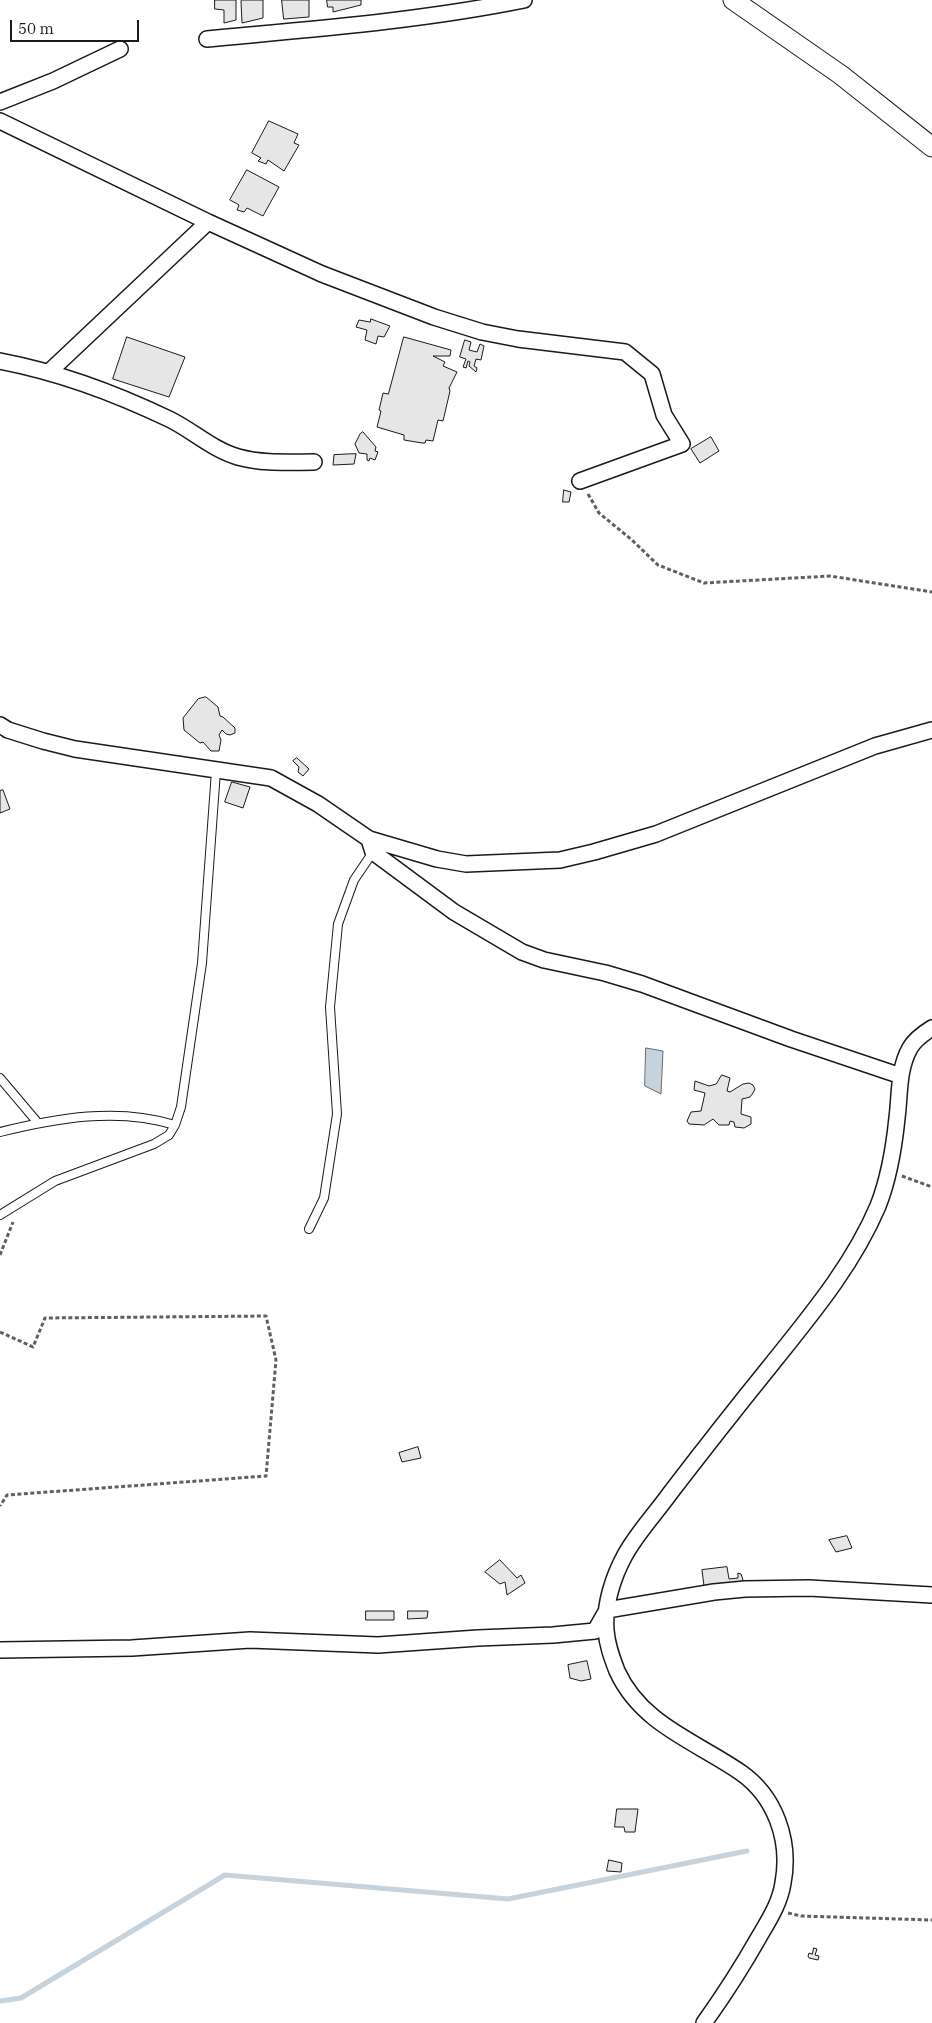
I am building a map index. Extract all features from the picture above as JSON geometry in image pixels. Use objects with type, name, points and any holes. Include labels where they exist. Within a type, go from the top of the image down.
[{"type":"street","points":[[207,39],[372,23],[491,7],[524,0]]},
{"type":"street","points":[[733,0],[841,75],[932,147]]},
{"type":"street","points":[[0,102],[53,81],[120,48]]},
{"type":"street","points":[[0,121],[208,222],[322,274],[434,317],[482,332],[518,339],[625,352],[652,374],[664,415],[682,444],[580,482]]},
{"type":"street","points":[[49,372],[208,222]]},
{"type":"street","points":[[0,361],[49,372],[109,393],[170,420],[237,457],[271,462],[314,462]]},
{"type":"street","points":[[0,725],[8,730],[75,749],[271,778],[318,804],[454,912],[522,952],[544,960],[642,984],[792,1039],[901,1076]]},
{"type":"street","points":[[371,846],[394,845],[437,859],[466,864],[560,860],[656,834],[875,746],[932,730]]},
{"type":"street","points":[[704,2023],[735,1979],[775,1909],[783,1883],[785,1856],[781,1829],[772,1806],[759,1788],[740,1772],[665,1728],[633,1698],[622,1681],[609,1649],[606,1630],[610,1591],[625,1555],[718,1431],[821,1303],[866,1234],[889,1172],[901,1076],[911,1046],[922,1034],[932,1028]]},
{"type":"street","points":[[607,1610],[714,1592],[744,1589],[809,1588],[932,1595]]},
{"type":"street","points":[[0,1650],[132,1648],[250,1640],[378,1645],[553,1635],[595,1631],[607,1610]]},
{"type":"lane","points":[[0,1216],[56,1181],[154,1144],[170,1135],[175,1125],[181,1108],[202,963],[216,771]]},
{"type":"lane","points":[[309,1229],[324,1198],[337,1114],[330,1007],[338,924],[354,880],[371,846]]},
{"type":"lane","points":[[0,1078],[38,1123]]},
{"type":"lane","points":[[0,1132],[38,1123],[110,1115],[126,1115],[160,1120],[175,1125]]},
{"type":"path","points":[[580,482],[599,513],[632,540],[658,565],[704,584],[830,576],[932,592]]},
{"type":"path","points":[[889,1172],[932,1187]]},
{"type":"path","points":[[0,1255],[18,1204]]},
{"type":"path","points":[[0,1332],[33,1347],[45,1318],[266,1316],[276,1360],[266,1476],[7,1495],[0,1506]]},
{"type":"path","points":[[775,1909],[801,1916],[932,1920]]},
{"type":"shaded area","points":[[646,1048],[663,1051],[661,1094],[645,1086]]},
{"type":"building","points":[[215,0],[236,0],[236,20],[224,23],[224,10],[215,9]]},
{"type":"building","points":[[263,0],[263,18],[242,23],[241,1]]},
{"type":"building","points":[[282,0],[309,0],[309,17],[284,19]]},
{"type":"building","points":[[327,0],[361,0],[361,5],[333,12],[333,7],[328,7]]},
{"type":"building","points":[[269,121],[298,134],[294,143],[299,145],[284,171],[268,160],[266,164],[258,161],[261,158],[252,153]]},
{"type":"building","points":[[247,170],[279,187],[263,216],[247,208],[244,212],[237,210],[239,205],[230,200]]},
{"type":"building","points":[[371,319],[390,326],[384,337],[378,336],[376,344],[365,340],[367,330],[356,327],[359,320],[370,322]]},
{"type":"building","points":[[127,337],[185,357],[169,397],[113,379]]},
{"type":"building","points":[[404,337],[451,350],[450,356],[433,356],[445,362],[443,366],[457,372],[449,388],[450,391],[443,421],[438,420],[433,441],[426,440],[425,443],[404,440],[404,435],[377,427],[383,393],[388,394]]},
{"type":"building","points":[[465,340],[471,342],[469,350],[477,352],[480,344],[484,346],[481,360],[476,359],[474,366],[477,368],[476,372],[469,366],[470,362],[468,361],[466,368],[463,367],[466,359],[460,357]]},
{"type":"building","points":[[363,432],[376,447],[375,451],[378,452],[375,460],[370,458],[369,461],[367,460],[367,454],[359,453],[355,444]]},
{"type":"building","points":[[711,437],[719,451],[700,463],[691,449]]},
{"type":"building","points":[[356,454],[354,464],[333,465],[334,455]]},
{"type":"building","points":[[564,490],[571,492],[569,502],[563,502]]},
{"type":"building","points":[[206,697],[218,707],[220,716],[235,728],[235,733],[230,735],[222,730],[219,735],[221,740],[219,751],[211,751],[203,742],[200,743],[184,730],[183,718],[198,699]]},
{"type":"building","points":[[297,758],[309,769],[303,776],[298,772],[299,767],[293,761]]},
{"type":"building","points":[[232,782],[250,787],[243,808],[225,802]]},
{"type":"building","points":[[3,790],[10,809],[0,813],[0,791]]},
{"type":"building","points":[[722,1075],[730,1078],[727,1091],[730,1092],[743,1084],[749,1083],[753,1085],[755,1089],[750,1097],[742,1099],[741,1114],[751,1117],[751,1124],[744,1128],[735,1127],[734,1122],[730,1121],[729,1125],[719,1125],[713,1119],[704,1125],[689,1124],[687,1121],[691,1112],[701,1111],[705,1093],[694,1090],[695,1081],[709,1086],[716,1084]]},
{"type":"building","points":[[418,1447],[421,1458],[402,1462],[399,1453]]},
{"type":"building","points":[[847,1536],[852,1548],[836,1552],[829,1540]]},
{"type":"building","points":[[500,1560],[517,1578],[521,1575],[525,1583],[507,1595],[505,1582],[500,1584],[485,1572]]},
{"type":"building","points":[[727,1567],[729,1579],[738,1578],[738,1573],[741,1574],[743,1586],[704,1586],[702,1570]]},
{"type":"building","points":[[366,1611],[394,1611],[394,1620],[366,1620]]},
{"type":"building","points":[[408,1611],[428,1611],[427,1618],[408,1619]]},
{"type":"building","points":[[587,1661],[591,1679],[581,1681],[570,1678],[568,1665]]},
{"type":"building","points":[[617,1809],[638,1809],[635,1832],[625,1832],[624,1827],[615,1827]]},
{"type":"building","points":[[609,1860],[622,1863],[621,1872],[607,1871]]},
{"type":"building","points":[[814,1948],[817,1949],[815,1955],[819,1956],[818,1960],[808,1956],[809,1953],[812,1954]]},
{"type":"waterway","points":[[0,2001],[21,1998],[225,1875],[508,1899],[747,1851]]}]
